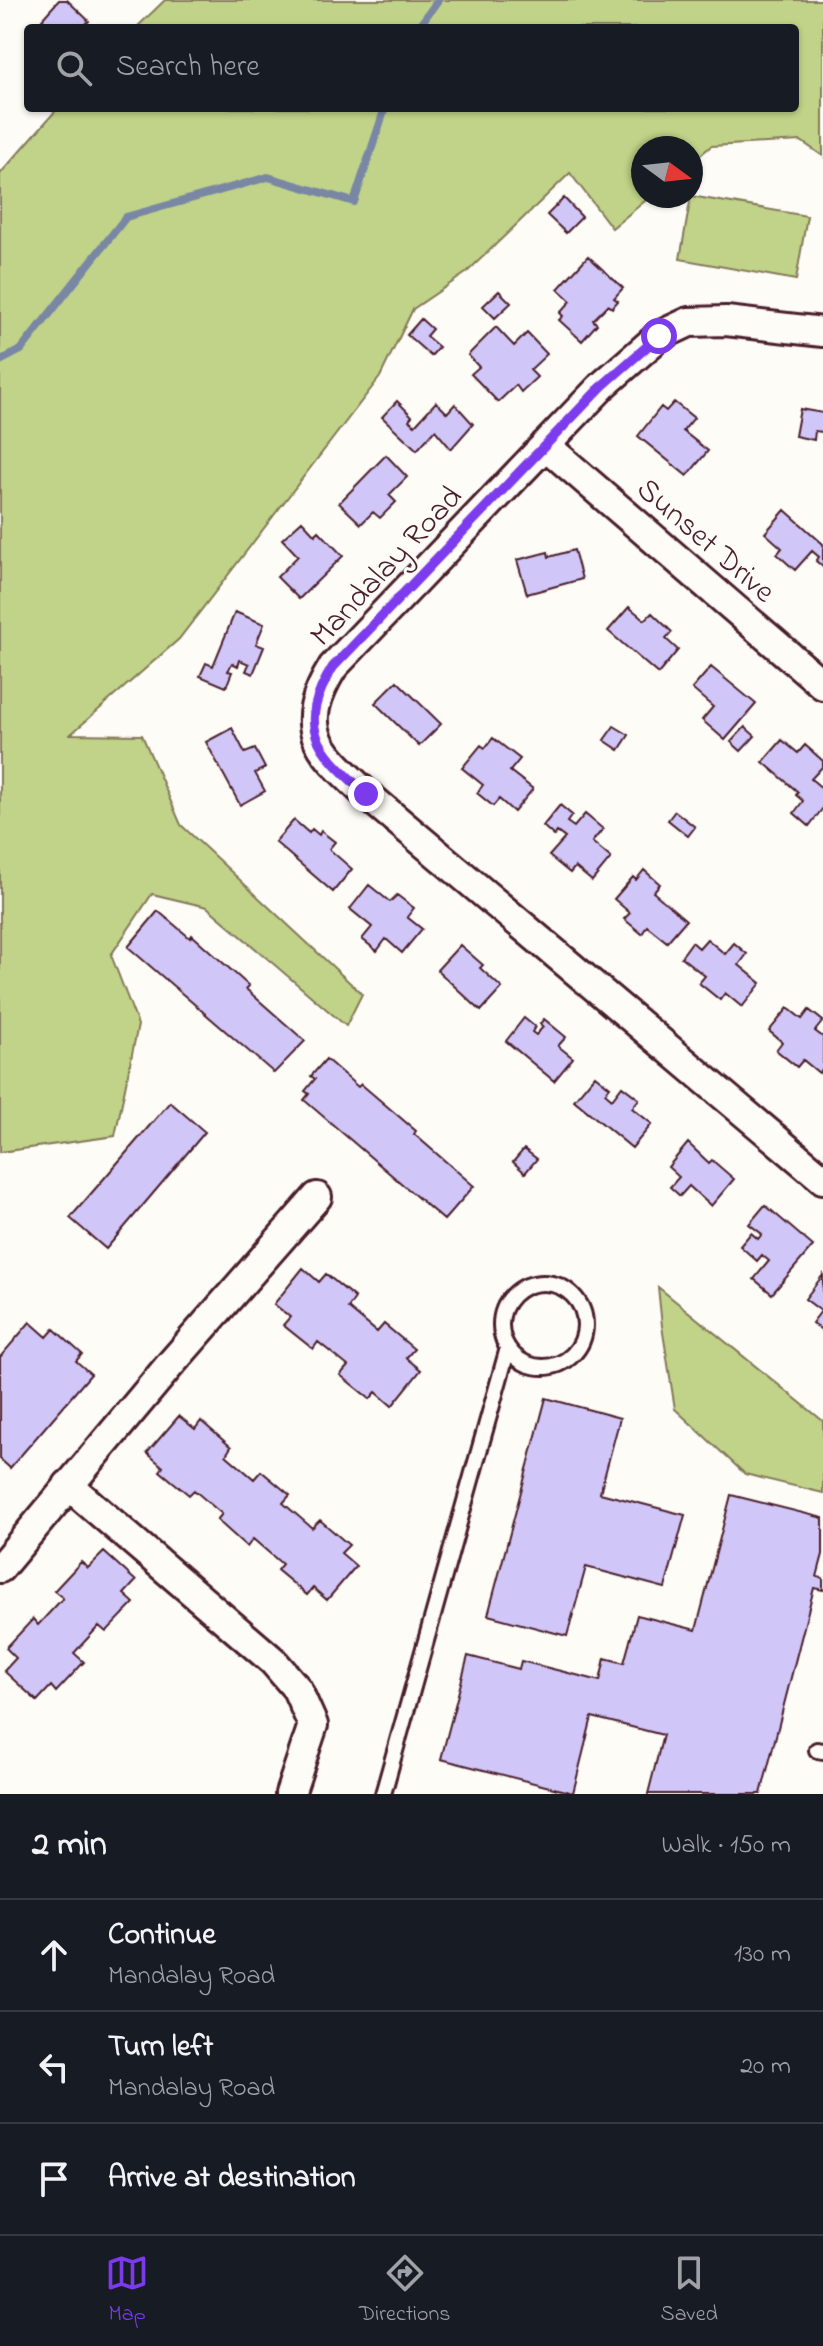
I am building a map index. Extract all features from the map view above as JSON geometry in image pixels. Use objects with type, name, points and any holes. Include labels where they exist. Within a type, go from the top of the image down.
[{"type":"street","name":"Mandalay Road","points":[[823,332],[726,321],[689,322],[659,336],[602,386],[333,667],[316,699],[313,719],[316,736],[336,766],[366,794],[823,1179]]},
{"type":"street","name":"Sunset Drive","points":[[545,445],[823,685]]},
{"type":"street","points":[[0,1568],[317,1197]]},
{"type":"street","points":[[68,1485],[273,1661],[297,1689],[313,1725],[290,1794]]},
{"type":"lane","points":[[383,1794],[508,1348],[502,1335],[501,1321],[505,1307],[512,1295],[524,1287],[552,1283],[565,1288],[582,1309],[584,1337],[568,1359],[556,1365],[529,1365],[508,1348]]},
{"type":"green space","points":[[165,0],[823,0],[823,156],[801,141],[711,146],[703,153],[703,136],[631,136],[631,208],[636,208],[612,228],[570,173],[466,273],[413,309],[380,377],[179,639],[71,734],[142,735],[181,825],[362,994],[346,1026],[207,907],[152,894],[111,955],[138,1025],[115,1136],[0,1152],[0,174],[54,112],[799,112],[799,24],[140,24]]},
{"type":"green space","points":[[703,198],[807,216],[796,280],[680,259],[689,208],[703,208]]},
{"type":"green space","points":[[658,1287],[823,1421],[823,1493],[745,1474],[675,1409]]},
{"type":"building","points":[[59,0],[67,0],[89,21],[86,24],[43,24],[42,19]]},
{"type":"building","points":[[564,198],[582,217],[566,233],[547,215]]},
{"type":"building","points":[[588,256],[623,288],[614,298],[618,301],[612,308],[608,305],[593,320],[597,324],[582,341],[559,320],[563,316],[560,313],[571,301],[558,289]]},
{"type":"building","points":[[499,291],[511,303],[495,318],[483,306]]},
{"type":"building","points":[[421,319],[432,329],[426,336],[439,347],[431,356],[407,335]]},
{"type":"building","points":[[496,327],[514,346],[527,333],[547,354],[530,370],[537,377],[521,392],[516,385],[498,402],[471,374],[479,367],[468,355]]},
{"type":"building","points":[[397,401],[412,416],[409,420],[415,425],[436,402],[447,413],[455,404],[473,424],[451,449],[435,430],[417,450],[382,417]]},
{"type":"building","points":[[674,402],[694,418],[683,431],[708,451],[687,476],[638,436],[661,407],[666,411]]},
{"type":"building","points":[[800,409],[823,413],[823,432],[815,431],[814,440],[795,436]]},
{"type":"building","points":[[386,455],[407,477],[389,495],[396,502],[380,518],[373,512],[361,524],[339,503]]},
{"type":"building","points":[[785,510],[823,544],[823,567],[812,551],[795,570],[777,554],[782,548],[765,533]]},
{"type":"building","points":[[302,521],[315,535],[319,531],[343,556],[299,599],[277,577],[298,556],[282,539]]},
{"type":"building","points":[[574,550],[582,579],[527,594],[517,560],[548,552],[549,557]]},
{"type":"building","points":[[629,607],[645,620],[652,613],[672,632],[666,639],[678,650],[658,674],[608,631]]},
{"type":"building","points":[[235,612],[264,624],[256,644],[264,647],[253,674],[246,671],[249,664],[240,660],[238,666],[232,663],[226,687],[200,676],[206,663],[213,666]]},
{"type":"building","points":[[711,667],[756,704],[725,740],[702,720],[713,707],[692,689]]},
{"type":"building","points":[[397,681],[441,724],[419,746],[375,703]]},
{"type":"building","points":[[614,726],[629,735],[619,750],[604,740]]},
{"type":"building","points":[[745,727],[755,736],[741,751],[731,742]]},
{"type":"building","points":[[232,728],[245,753],[255,749],[265,768],[255,773],[265,791],[240,805],[206,742]]},
{"type":"building","points":[[493,738],[520,759],[510,771],[533,789],[514,812],[499,799],[493,806],[477,793],[483,785],[462,768],[481,745],[485,748]]},
{"type":"building","points":[[782,740],[798,753],[805,745],[823,761],[823,766],[811,779],[823,789],[823,808],[809,826],[794,813],[803,801],[796,795],[798,792],[763,762]]},
{"type":"building","points":[[560,805],[572,815],[567,822],[574,827],[585,814],[603,829],[592,842],[611,858],[592,881],[575,867],[570,873],[549,856],[565,838],[557,832],[554,836],[543,826]]},
{"type":"building","points":[[675,811],[695,827],[688,836],[668,820]]},
{"type":"building","points":[[294,820],[309,833],[312,829],[319,835],[321,831],[335,842],[329,849],[352,869],[333,892],[275,842]]},
{"type":"building","points":[[644,870],[660,884],[653,892],[686,920],[667,942],[647,926],[642,934],[624,919],[630,913],[614,899],[633,877],[636,880]]},
{"type":"building","points":[[369,885],[390,902],[397,895],[414,908],[407,917],[422,929],[402,953],[386,939],[377,951],[362,939],[372,927],[350,909]]},
{"type":"building","points":[[158,911],[190,938],[192,935],[249,986],[246,989],[305,1041],[274,1073],[128,947]]},
{"type":"building","points":[[707,939],[725,954],[734,943],[747,954],[739,965],[761,983],[742,1007],[725,993],[720,1000],[699,983],[705,976],[681,957],[692,942],[699,948]]},
{"type":"building","points":[[460,945],[483,965],[480,968],[502,988],[481,1011],[437,970]]},
{"type":"building","points":[[788,1008],[802,1019],[809,1010],[823,1021],[815,1031],[823,1037],[823,1068],[819,1073],[803,1060],[797,1067],[776,1050],[782,1042],[769,1031]]},
{"type":"building","points":[[524,1018],[535,1027],[532,1032],[536,1035],[543,1027],[540,1024],[544,1019],[566,1037],[558,1046],[573,1058],[554,1081],[506,1041]]},
{"type":"building","points":[[326,1059],[416,1131],[414,1134],[474,1186],[444,1220],[304,1100],[309,1094],[305,1091],[315,1079],[311,1076]]},
{"type":"building","points":[[595,1075],[610,1087],[605,1093],[612,1099],[622,1086],[639,1099],[632,1108],[652,1124],[632,1148],[574,1100]]},
{"type":"building","points":[[170,1102],[205,1132],[106,1249],[70,1218]]},
{"type":"building","points":[[688,1143],[709,1163],[712,1160],[734,1179],[711,1206],[689,1186],[680,1196],[670,1187],[679,1177],[668,1167]]},
{"type":"building","points":[[524,1149],[537,1159],[525,1173],[513,1162]]},
{"type":"building","points":[[765,1205],[813,1246],[772,1294],[754,1279],[769,1261],[762,1255],[757,1261],[740,1246],[751,1233],[758,1239],[762,1234],[749,1224]]},
{"type":"building","points":[[303,1268],[319,1282],[326,1274],[355,1298],[348,1308],[377,1332],[384,1324],[414,1349],[406,1358],[421,1370],[392,1406],[376,1392],[370,1399],[340,1375],[348,1366],[318,1342],[313,1349],[283,1325],[290,1317],[274,1304]]},
{"type":"building","points":[[823,1275],[823,1331],[812,1323],[821,1311],[805,1299]]},
{"type":"building","points":[[30,1322],[47,1337],[54,1329],[82,1354],[76,1361],[91,1374],[10,1468],[0,1459],[0,1357]]},
{"type":"building","points":[[546,1398],[620,1418],[600,1493],[685,1515],[665,1588],[586,1567],[567,1636],[488,1615]]},
{"type":"building","points":[[179,1416],[195,1429],[201,1421],[231,1447],[226,1455],[254,1479],[261,1471],[290,1495],[283,1503],[312,1528],[320,1520],[349,1545],[341,1553],[356,1566],[327,1600],[313,1588],[307,1595],[277,1570],[282,1564],[253,1539],[247,1547],[217,1520],[222,1514],[194,1490],[189,1495],[160,1471],[163,1467],[147,1453]]},
{"type":"building","points":[[731,1495],[823,1518],[823,1554],[817,1577],[823,1578],[823,1590],[814,1588],[761,1794],[648,1794],[663,1735],[592,1717],[573,1793],[441,1759],[468,1656],[519,1669],[521,1661],[600,1681],[605,1658],[624,1663],[637,1615],[696,1630]]},
{"type":"building","points":[[104,1552],[136,1581],[124,1594],[134,1603],[106,1632],[99,1626],[74,1653],[84,1662],[56,1692],[51,1686],[37,1701],[4,1671],[16,1658],[6,1648],[33,1619],[38,1625],[63,1598],[54,1591],[81,1562],[88,1568]]},
{"type":"waterway","points":[[421,24],[438,0]]},
{"type":"waterway","points":[[0,361],[21,350],[126,217],[268,177],[354,202],[384,112]]},
{"type":"route","points":[[366,794],[336,766],[316,736],[313,719],[316,699],[333,667],[602,386],[659,336]]}]
